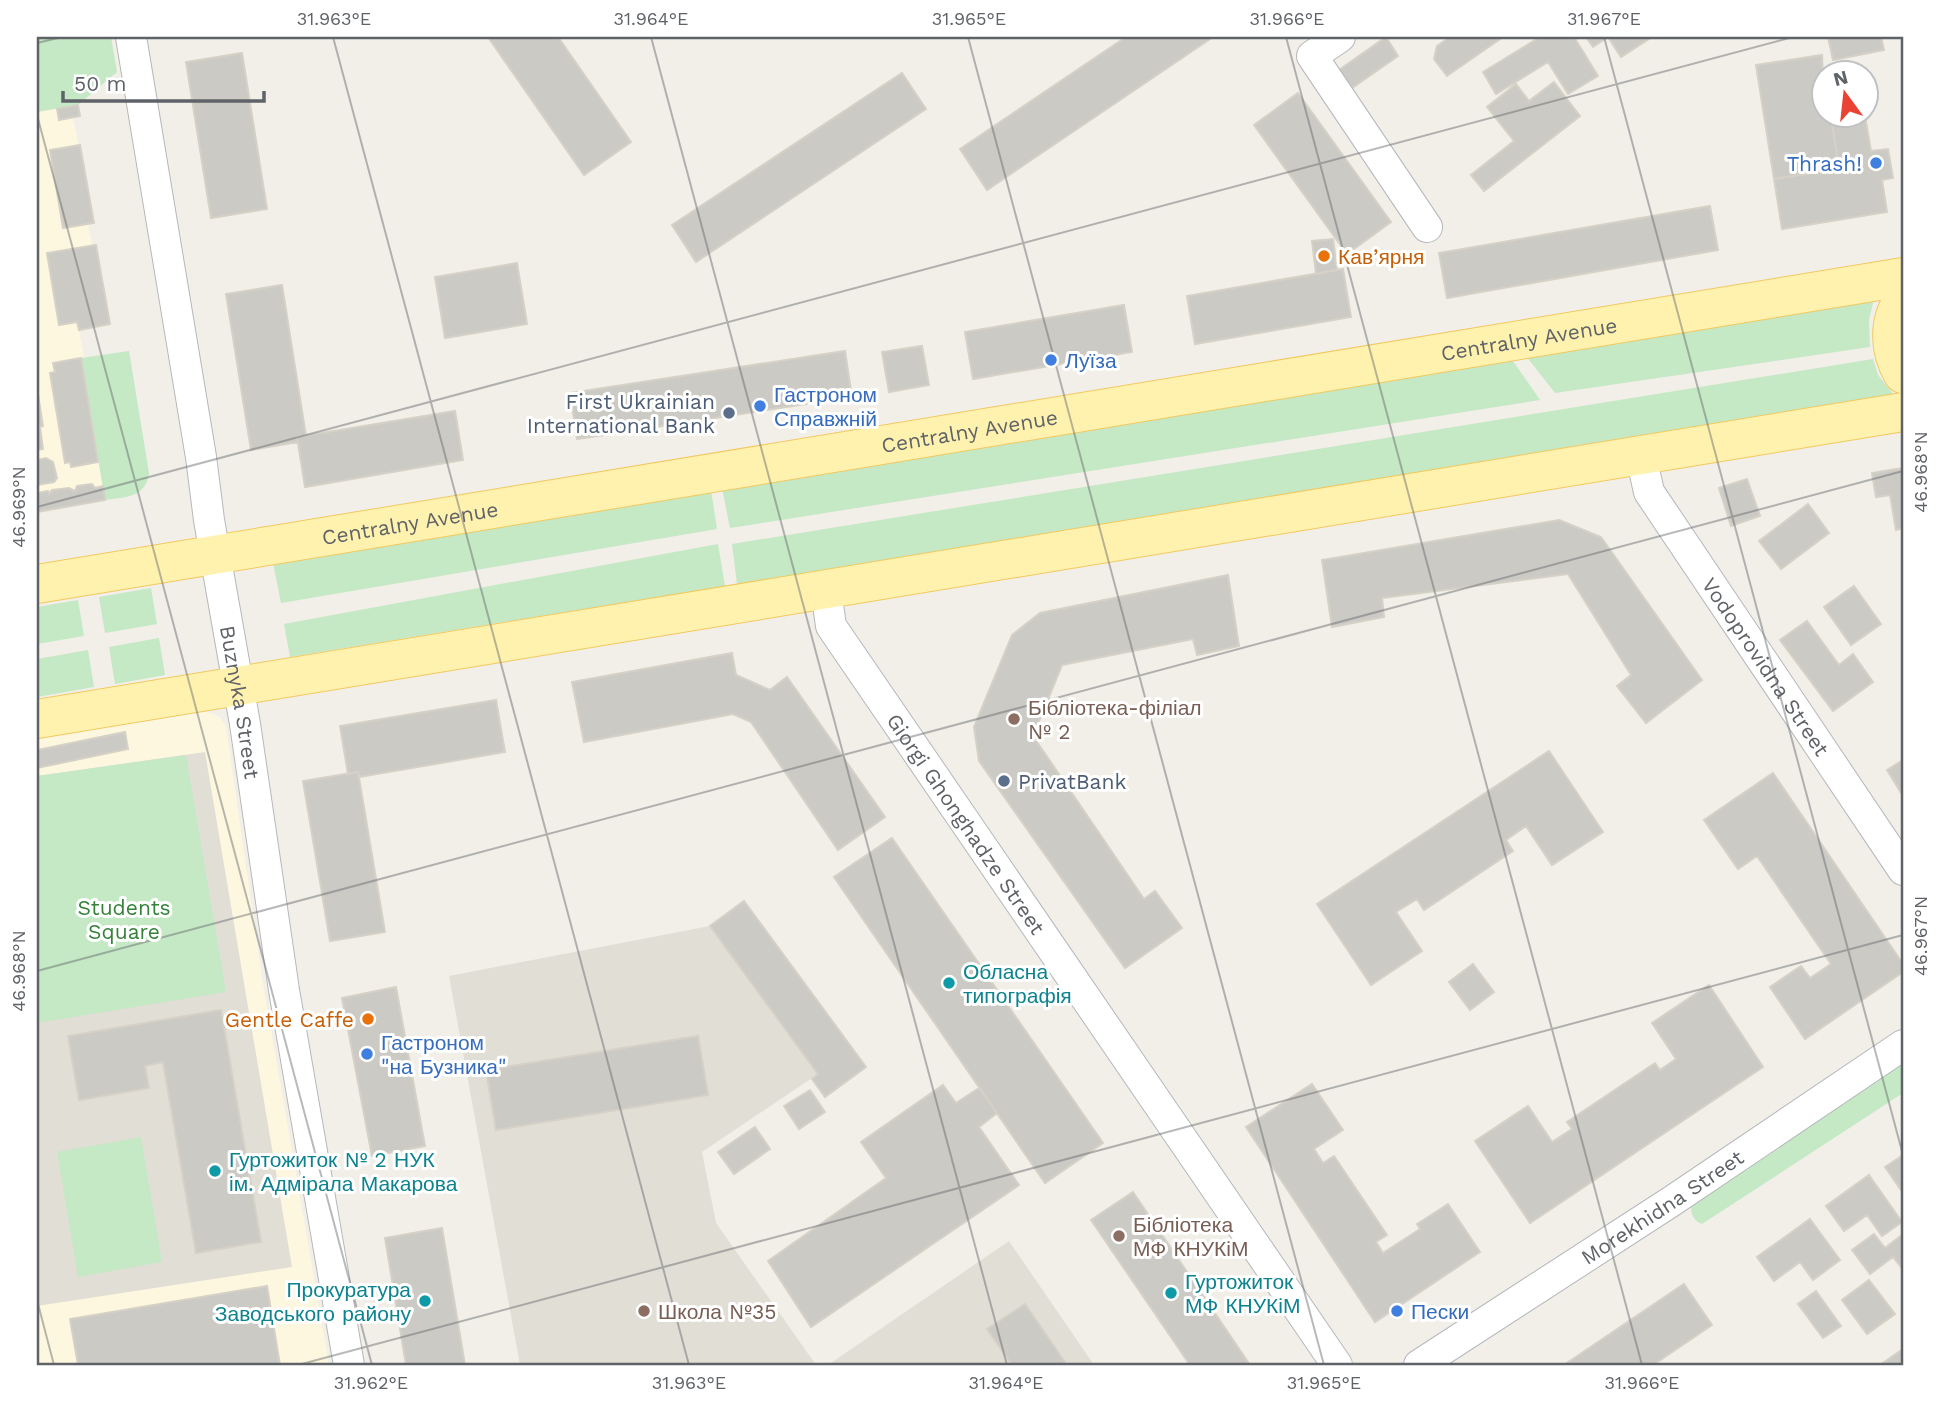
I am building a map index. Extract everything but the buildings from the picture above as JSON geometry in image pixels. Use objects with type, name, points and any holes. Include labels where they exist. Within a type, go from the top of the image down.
[{"type":"main road","name":"Centralny Avenue","points":[[37,584],[1903,276]]},
{"type":"main road","points":[[1903,300],[1894,319],[1892,334],[1893,349],[1903,373]]},
{"type":"main road","points":[[37,719],[1903,412]]},
{"type":"street","name":"Buznyka Street","points":[[131,37],[284,990],[349,1365]]},
{"type":"street","points":[[1340,37],[1312,56],[1427,227]]},
{"type":"street","name":"Vodoprovidna Street","points":[[1641,456],[1649,492],[1903,870]]},
{"type":"street","name":"Giorgi Ghonghadze Street","points":[[826,590],[831,626],[1337,1365]]},
{"type":"street","name":"Morekhidna Street","points":[[1419,1365],[1903,1045]]},
{"type":"shaded area","points":[[78,105],[80,116],[73,118],[94,223],[88,224],[92,245],[96,245],[110,324],[79,330],[84,358],[81,359],[105,500],[37,512],[37,112]]},
{"type":"shaded area","points":[[197,711],[220,717],[226,727],[262,978],[329,1365],[37,1365],[37,738]]},
{"type":"shaded area","points":[[205,752],[292,1267],[37,1306],[37,776]]},
{"type":"shaded area","points":[[710,926],[818,1074],[702,1152],[716,1223],[816,1365],[520,1365],[449,976]]},
{"type":"shaded area","points":[[1009,1241],[1094,1365],[828,1365]]},
{"type":"green space","points":[[37,37],[111,37],[117,72],[78,105],[37,112]]},
{"type":"green space","points":[[1874,299],[1869,320],[1870,347],[1555,393],[1526,356]]},
{"type":"green space","points":[[129,351],[149,473],[139,492],[127,497],[105,500],[81,358]]},
{"type":"green space","points":[[1511,358],[1540,400],[730,528],[722,488]]},
{"type":"green space","points":[[1873,359],[1878,375],[1893,394],[1581,448],[737,584],[732,544]]},
{"type":"green space","points":[[711,490],[717,529],[281,603],[273,563]]},
{"type":"green space","points":[[718,544],[725,586],[290,657],[284,624]]},
{"type":"green space","points":[[151,588],[157,624],[105,633],[99,597]]},
{"type":"green space","points":[[78,600],[84,636],[37,644],[37,607]]},
{"type":"green space","points":[[159,638],[165,675],[115,684],[109,647]]},
{"type":"green space","points":[[88,650],[94,687],[37,697],[37,659]]},
{"type":"green space","name":"Students Square","points":[[186,755],[226,992],[37,1023],[37,776]]},
{"type":"green space","points":[[1903,1061],[1903,1093],[1702,1224],[1692,1215],[1691,1206]]},
{"type":"green space","points":[[141,1137],[162,1262],[78,1277],[57,1152]]},
{"type":"place","name":"Thrash!","points":[[1876,163]]},
{"type":"place","name":"Кав’ярня","points":[[1324,256]]},
{"type":"place","name":"Луїза","points":[[1051,360]]},
{"type":"place","name":"Гастроном Справжній","points":[[760,406]]},
{"type":"place","name":"First Ukrainian International Bank","points":[[729,413]]},
{"type":"place","name":"Бібліотека-філіал № 2","points":[[1014,719]]},
{"type":"place","name":"PrivatBank","points":[[1004,781]]},
{"type":"place","name":"Обласна типографія","points":[[949,983]]},
{"type":"place","name":"Gentle Caffe","points":[[368,1019]]},
{"type":"place","name":"Гастроном \"на Бузника\"","points":[[367,1054]]},
{"type":"place","name":"Гуртожиток № 2 НУК ім. Адмірала Макарова","points":[[215,1171]]},
{"type":"place","name":"Бібліотека МФ КНУКіМ","points":[[1119,1236]]},
{"type":"place","name":"Гуртожиток МФ КНУКіМ","points":[[1171,1293]]},
{"type":"place","name":"Прокуратура Заводського району","points":[[425,1301]]},
{"type":"place","name":"Школа №35","points":[[644,1311]]},
{"type":"place","name":"Пески","points":[[1397,1311]]}]
